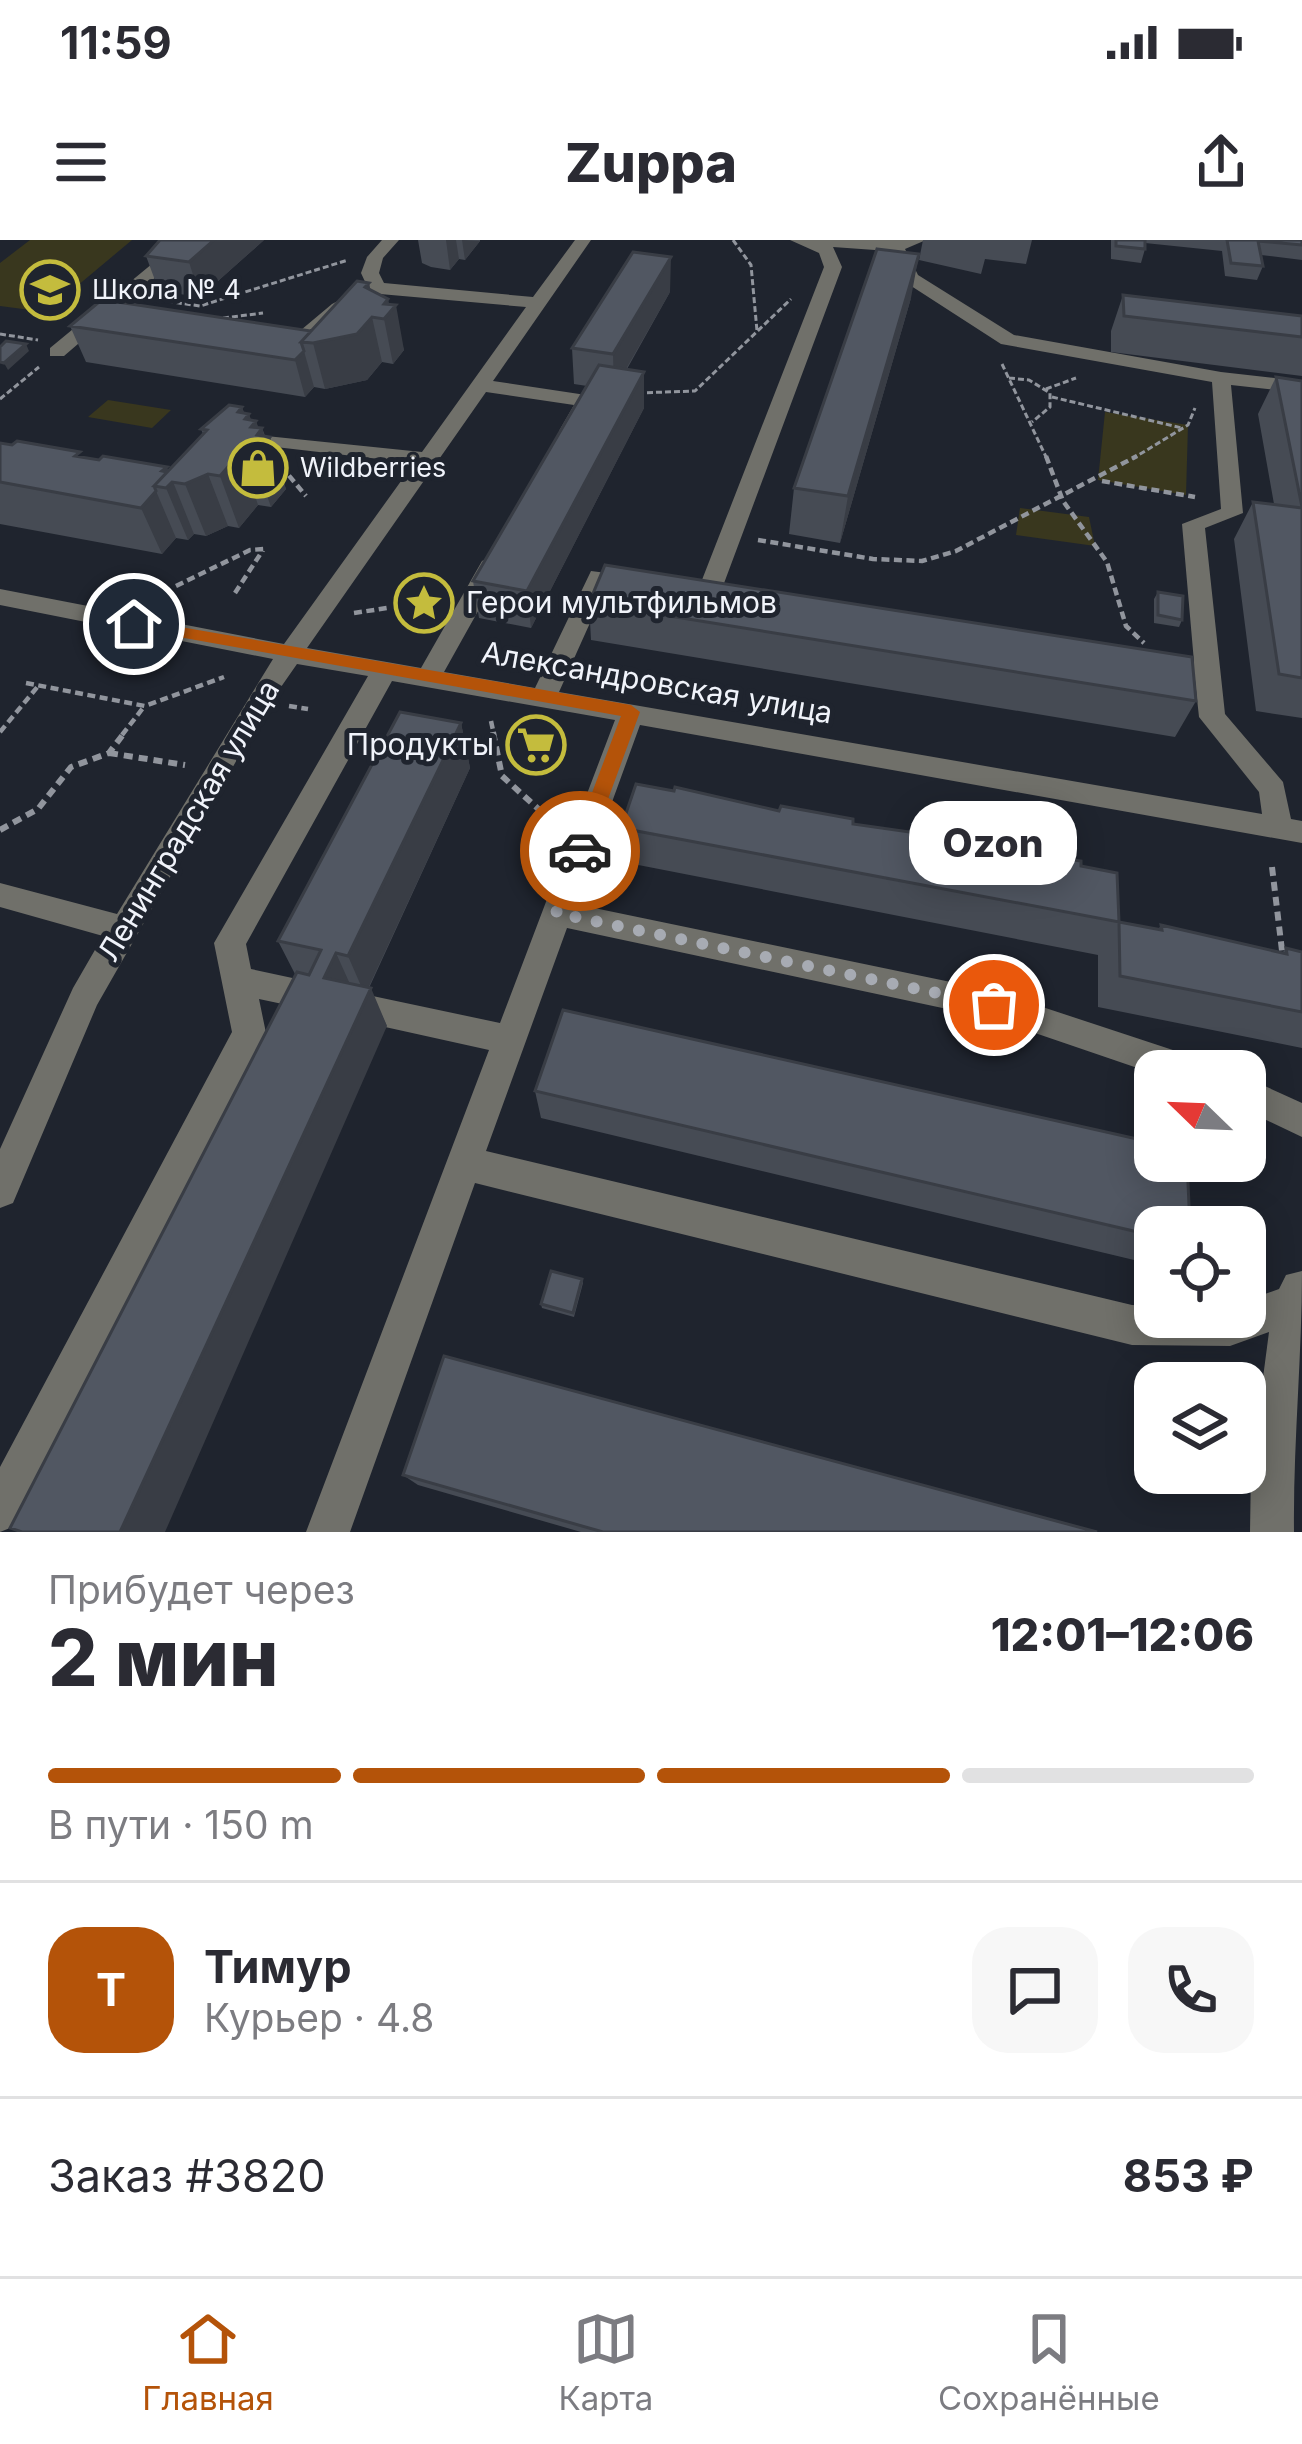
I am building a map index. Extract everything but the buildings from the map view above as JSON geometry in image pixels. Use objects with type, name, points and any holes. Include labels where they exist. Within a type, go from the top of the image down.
[{"type":"street","points":[[55,345],[119,307],[191,240]]},
{"type":"street","points":[[377,289],[370,273],[375,257],[392,240]]},
{"type":"street","name":"Ленинградская улица","points":[[0,1190],[7,1146],[84,998],[257,701],[583,240]]},
{"type":"street","points":[[797,240],[895,246],[918,240]]},
{"type":"street","points":[[544,696],[599,576],[720,596],[730,536],[833,267],[826,250],[797,240]]},
{"type":"street","points":[[895,246],[910,278],[1008,340],[1058,352],[1302,387]]},
{"type":"street","points":[[252,332],[305,336],[338,308],[377,289],[538,304]]},
{"type":"street","points":[[1221,378],[1232,513],[1193,524],[1212,717],[1274,789],[1290,830]]},
{"type":"street","points":[[481,386],[586,401],[562,443]]},
{"type":"street","points":[[206,456],[222,439],[236,436],[431,459]]},
{"type":"street","points":[[428,676],[502,546]]},
{"type":"street","name":"Александровская улица","points":[[0,598],[1290,830]]},
{"type":"street","points":[[1132,662],[1208,674]]},
{"type":"street","points":[[0,1511],[249,1033],[246,1000],[230,943],[386,668]]},
{"type":"street","points":[[328,1532],[631,712]]},
{"type":"street","points":[[0,895],[123,929]]},
{"type":"street","points":[[556,913],[994,1005],[1134,1052]]},
{"type":"street","points":[[237,980],[510,1040]]},
{"type":"street","points":[[1266,1103],[1302,1121]]},
{"type":"street","points":[[464,1163],[1132,1325],[1230,1326],[1297,1295]]},
{"type":"street","points":[[1272,1532],[1272,1469],[1297,1295]]},
{"type":"path","points":[[733,240],[751,265],[757,332]]},
{"type":"path","points":[[119,307],[200,306],[341,261],[375,257]]},
{"type":"path","points":[[586,401],[631,392],[695,391],[789,300],[830,274]]},
{"type":"path","points":[[982,323],[1032,422],[1060,495],[1107,562],[1126,626],[1180,669]]},
{"type":"path","points":[[0,334],[55,345]]},
{"type":"path","points":[[0,399],[55,345]]},
{"type":"path","points":[[1009,378],[1029,380],[1052,397],[1182,428]]},
{"type":"path","points":[[730,536],[873,560],[922,561],[956,551],[1098,480],[1182,428],[1204,393],[1221,378]]},
{"type":"path","points":[[1032,422],[1050,407],[1052,397]]},
{"type":"path","points":[[271,454],[306,496]]},
{"type":"path","points":[[1098,480],[1231,502]]},
{"type":"path","points":[[176,586],[250,550],[263,549],[236,592]]},
{"type":"path","points":[[351,613],[387,608]]},
{"type":"path","points":[[26,683],[145,706],[224,677]]},
{"type":"path","points":[[0,731],[39,686]]},
{"type":"path","points":[[109,753],[145,706]]},
{"type":"path","points":[[285,706],[308,709]]},
{"type":"path","points":[[491,721],[502,776],[581,848]]},
{"type":"path","points":[[0,830],[38,809],[70,767],[109,753],[184,764]]},
{"type":"path","points":[[1272,867],[1283,962]]},
{"type":"shaded area","points":[[30,240],[132,240],[46,312],[0,306],[0,263]]},
{"type":"shaded area","points":[[108,400],[171,410],[152,428],[88,417]]},
{"type":"shaded area","points":[[1105,412],[1188,425],[1186,495],[1098,480]]},
{"type":"shaded area","points":[[1020,508],[1089,517],[1095,546],[1016,535]]},
{"type":"way so far","points":[[580,851],[556,913],[994,1005]]},
{"type":"place","name":"Школа № 4","points":[[50,290]]},
{"type":"place","name":"Wildberries","points":[[258,468]]},
{"type":"place","name":"Герои мультфильмов","points":[[424,603]]},
{"type":"place","name":"Продукты","points":[[536,745]]},
{"type":"place","name":"Ozon","points":[[994,1005]]},
{"type":"route","points":[[134,624],[631,712],[580,851]]}]
